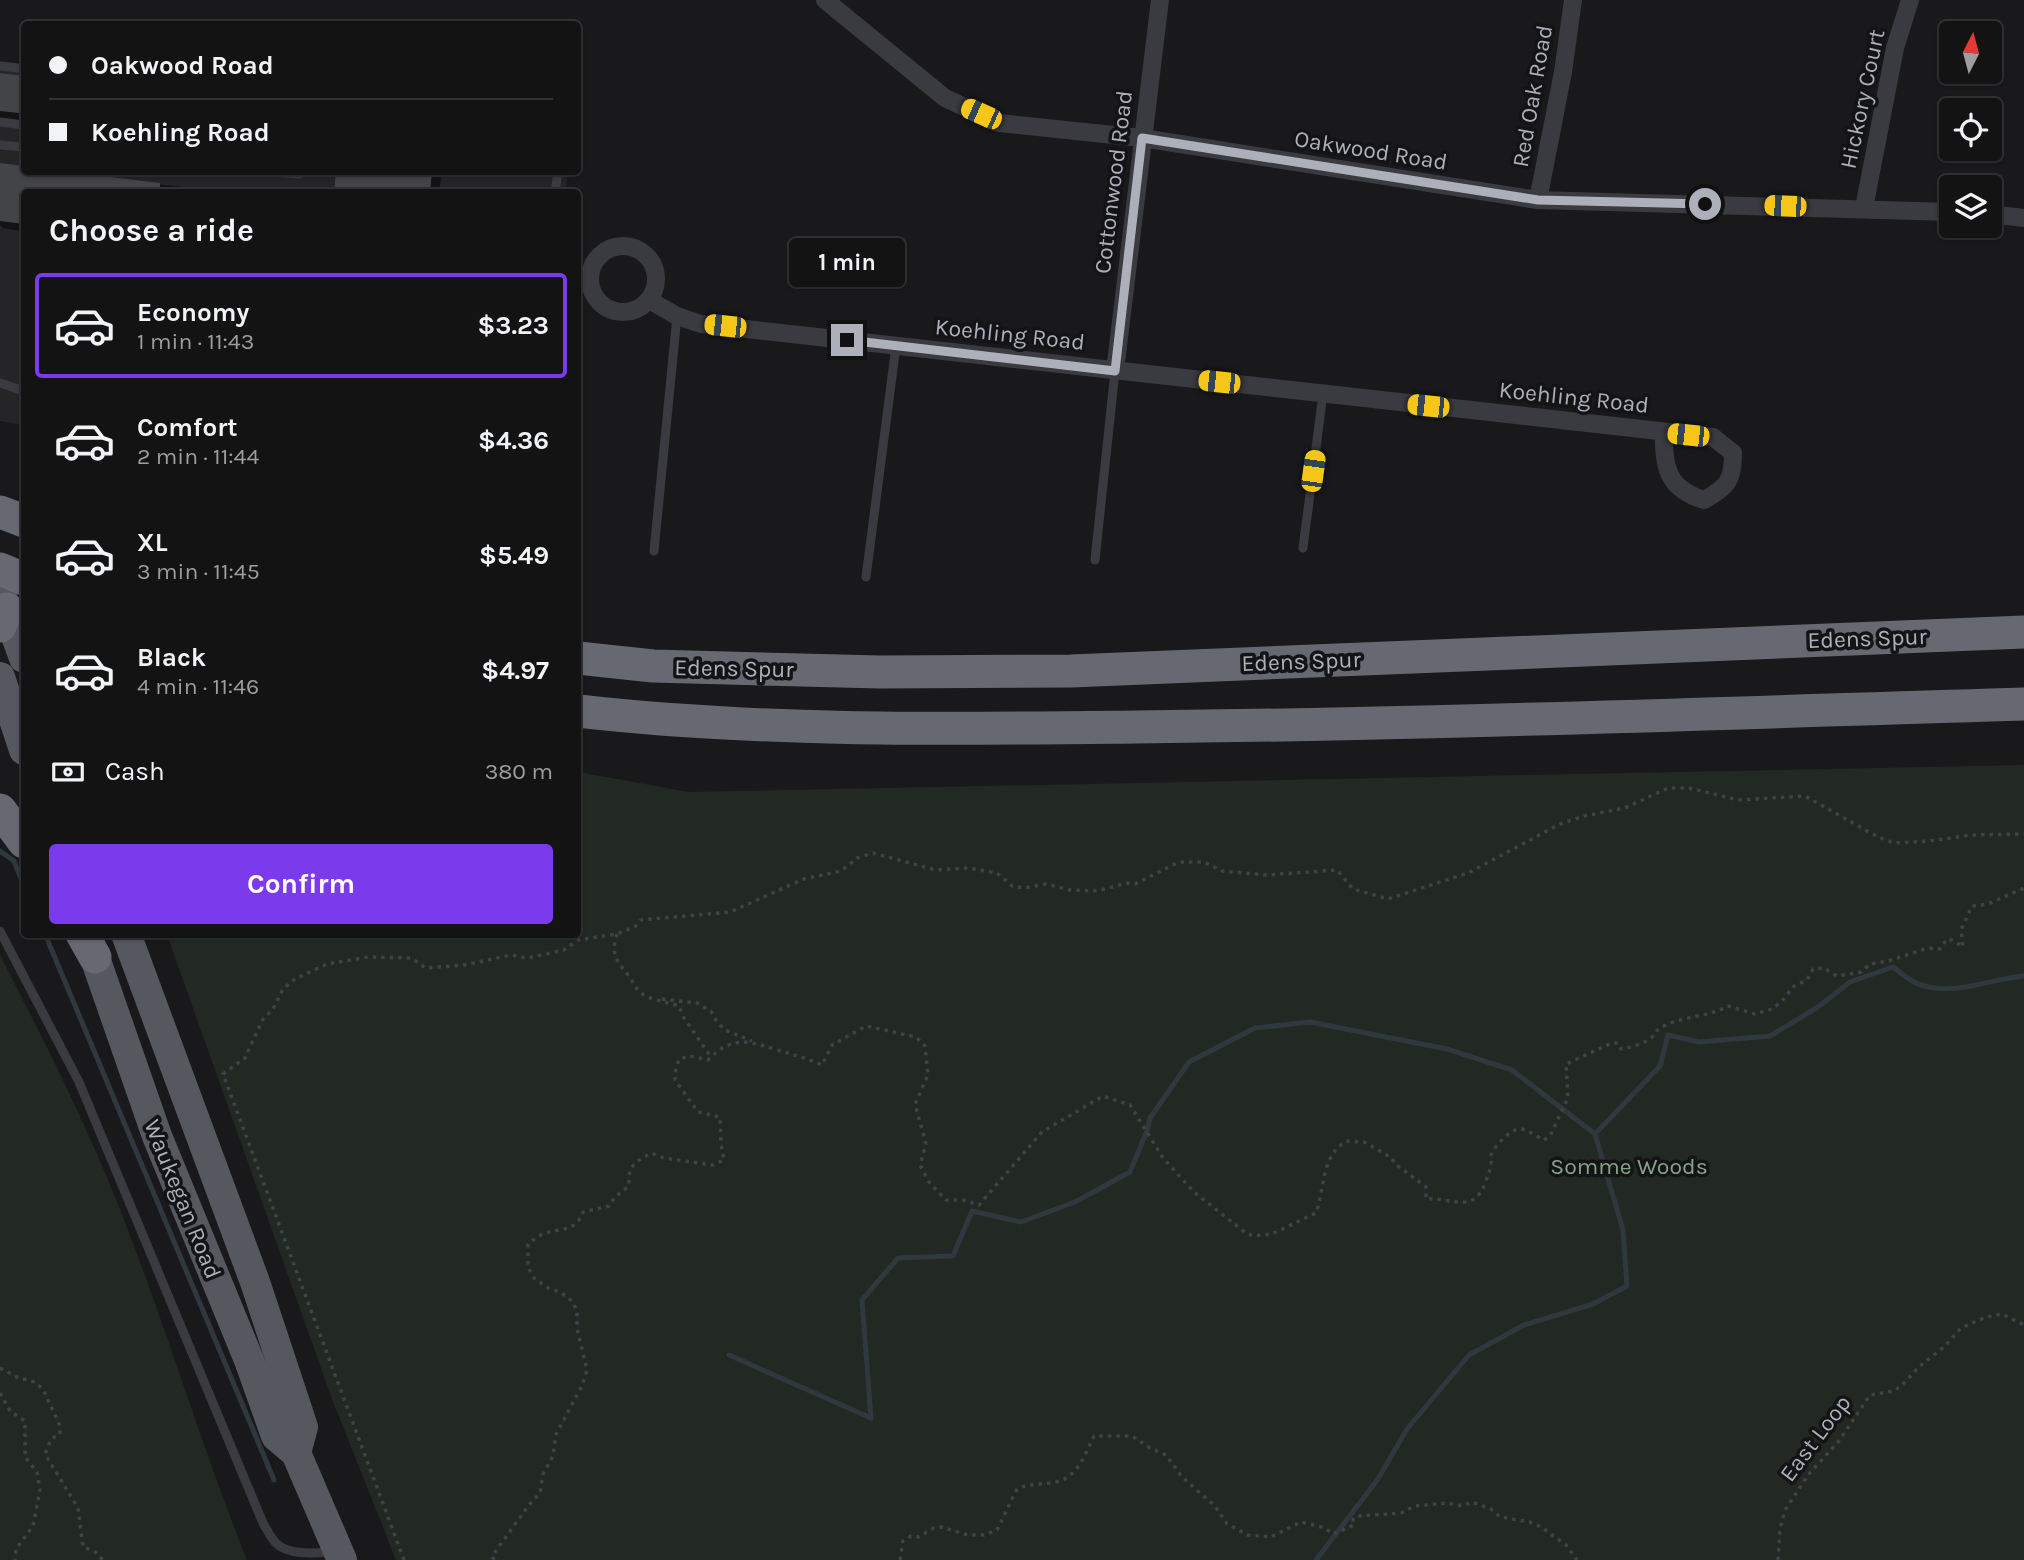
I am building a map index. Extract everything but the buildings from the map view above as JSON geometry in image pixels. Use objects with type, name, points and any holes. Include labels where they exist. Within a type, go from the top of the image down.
[{"type":"highway","points":[[0,512],[21,520]]},
{"type":"highway","points":[[0,569],[21,578]]},
{"type":"highway","name":"Edens Spur","points":[[581,658],[653,666],[800,670],[1071,671],[2024,632]]},
{"type":"highway","points":[[581,711],[646,719],[901,729],[1291,725],[2024,704]]},
{"type":"highway","points":[[0,810],[21,838]]},
{"type":"main road","points":[[2,609],[21,651]]},
{"type":"main road","points":[[0,677],[21,741]]},
{"type":"main road","name":"Waukegan Road","points":[[127,938],[268,1322],[303,1427],[296,1453]]},
{"type":"main road","name":"Waukegan Road","points":[[88,942],[157,1136],[249,1360],[276,1436],[296,1453],[341,1556]]},
{"type":"street","name":"Oakwood Road","points":[[825,0],[945,98],[999,122],[1142,138],[1538,200],[1939,211]]},
{"type":"street","name":"Cottonwood Road","points":[[1115,371],[1160,0]]},
{"type":"street","name":"Red Oak Road","points":[[1538,200],[1563,72],[1573,0]]},
{"type":"street","name":"Hickory Court","points":[[1864,208],[1895,48],[1910,0]]},
{"type":"street","points":[[2002,215],[2024,218]]},
{"type":"street","points":[[629,247],[648,258],[654,267],[656,279],[649,300],[631,312],[608,309],[599,303],[584,277],[598,257],[607,250],[629,247]]},
{"type":"street","name":"Koehling Road","points":[[649,300],[677,316],[701,324],[1713,437],[1733,453],[1733,473],[1723,490],[1704,500],[1684,494],[1672,481],[1663,454],[1664,432]]},
{"type":"lane","points":[[0,66],[21,69]]},
{"type":"lane","points":[[0,122],[21,125]]},
{"type":"lane","points":[[0,145],[21,147]]},
{"type":"lane","points":[[654,551],[677,316]]},
{"type":"lane","points":[[866,577],[896,346]]},
{"type":"lane","points":[[1095,560],[1115,371]]},
{"type":"lane","points":[[0,383],[21,390]]},
{"type":"lane","points":[[1303,548],[1323,394]]},
{"type":"lane","points":[[0,932],[79,1082],[263,1523],[277,1545],[288,1550],[341,1556]]},
{"type":"path","points":[[404,1560],[223,1074],[245,1058],[262,1019],[273,1009],[283,989],[295,979],[327,964],[368,957],[411,958],[426,968],[464,965],[512,955],[527,958],[551,954],[564,950],[578,940],[617,934],[636,926],[641,920],[730,912],[804,879],[841,871],[857,859],[873,853],[936,870],[968,868],[997,873],[1012,886],[1024,888],[1046,884],[1070,890],[1097,891],[1127,883],[1135,884],[1179,862],[1204,862],[1222,871],[1267,875],[1337,870],[1353,889],[1388,899],[1468,873],[1560,824],[1625,808],[1668,788],[1689,788],[1738,800],[1804,796],[1894,843],[1970,835],[2024,834]]},
{"type":"path","points":[[650,998],[697,1003],[711,1011],[717,1023],[725,1030],[822,1065],[832,1045],[866,1026],[916,1037],[925,1046],[928,1074],[915,1104],[926,1144],[920,1165],[929,1182],[946,1200],[963,1200],[979,1205],[1042,1132],[1103,1096],[1130,1104],[1163,1157],[1194,1192],[1231,1223],[1253,1236],[1272,1234],[1316,1213],[1328,1164],[1333,1152],[1346,1141],[1364,1142],[1383,1152],[1426,1187],[1426,1199],[1459,1203],[1473,1200],[1482,1192],[1492,1165],[1491,1155],[1516,1129],[1524,1129],[1544,1140],[1550,1136],[1567,1098],[1566,1064],[1573,1060],[1612,1043],[1618,1043],[1621,1049],[1628,1048],[1650,1040],[1655,1031],[1665,1025],[1710,1015],[1728,1006],[1748,1013],[1765,1012],[1782,1001],[1794,986],[1807,980],[1813,969],[1824,968],[1837,976],[1861,972],[1870,964],[1928,948],[1940,949],[1947,939],[1963,947],[1961,930],[1972,906],[1988,904],[2024,888]]},
{"type":"path","points":[[617,934],[614,945],[618,965],[638,992],[679,1006],[684,1018],[711,1057]]},
{"type":"path","points":[[494,1560],[492,1556],[528,1504],[540,1493],[544,1474],[553,1456],[556,1434],[582,1386],[587,1370],[577,1328],[577,1311],[572,1301],[560,1292],[534,1279],[528,1267],[528,1244],[541,1234],[570,1230],[580,1220],[583,1212],[609,1206],[615,1197],[629,1186],[628,1174],[633,1164],[651,1153],[664,1158],[713,1165],[724,1160],[720,1144],[720,1117],[698,1112],[676,1080],[676,1069],[679,1059],[690,1056],[708,1060],[719,1049],[732,1044],[753,1042]]},
{"type":"path","name":"East Loop","points":[[1777,1560],[1785,1510],[1808,1475],[1839,1441],[1870,1395],[1881,1391],[1894,1391],[1944,1347],[1961,1328],[1986,1317],[2002,1314],[2024,1325]]},
{"type":"path","points":[[0,1368],[34,1382],[43,1389],[60,1426],[60,1434],[51,1439],[45,1454],[78,1508],[83,1547],[94,1551],[103,1560]]},
{"type":"path","points":[[0,1393],[10,1411],[25,1421],[25,1457],[37,1472],[40,1490],[33,1526],[16,1549],[15,1560]]},
{"type":"path","points":[[900,1560],[903,1541],[911,1536],[918,1537],[934,1528],[941,1527],[968,1535],[984,1535],[997,1530],[1017,1489],[1027,1485],[1058,1482],[1082,1464],[1094,1436],[1100,1435],[1132,1436],[1166,1455],[1182,1477],[1215,1506],[1227,1524],[1248,1535],[1271,1537],[1301,1522],[1325,1528],[1333,1534],[1354,1525],[1353,1519],[1358,1516],[1401,1513],[1415,1506],[1447,1503],[1463,1506],[1472,1502],[1491,1509],[1500,1517],[1530,1522],[1541,1527],[1566,1545],[1577,1560]]},
{"type":"shaded area","points":[[0,61],[21,64],[21,175],[568,175],[565,189],[21,189],[21,424],[0,421]]},
{"type":"green space","name":"Somme Woods","points":[[2024,765],[2024,1560],[396,1560],[332,1399],[168,938],[581,938],[581,773],[689,792]]},
{"type":"green space","points":[[0,955],[70,1094],[108,1180],[145,1275],[247,1560],[0,1560]]},
{"type":"waterway","points":[[0,851],[14,861],[21,878]]},
{"type":"waterway","points":[[47,938],[274,1480]]},
{"type":"waterway","points":[[1595,1134],[1660,1066],[1668,1035],[1699,1042],[1770,1036],[1818,1007],[1850,982],[1893,967],[1921,985],[1947,989],[2024,976]]},
{"type":"waterway","points":[[729,1355],[871,1418],[862,1300],[898,1258],[953,1256],[972,1211],[1021,1222],[1075,1202],[1130,1172],[1150,1118],[1189,1062],[1255,1028],[1310,1022],[1447,1049],[1512,1070],[1595,1134],[1623,1230],[1627,1286],[1593,1304],[1524,1325],[1469,1355],[1407,1429],[1378,1479],[1316,1560]]},
{"type":"route","points":[[847,340],[1115,371],[1142,138],[1402,181],[1538,200],[1705,204]]}]
